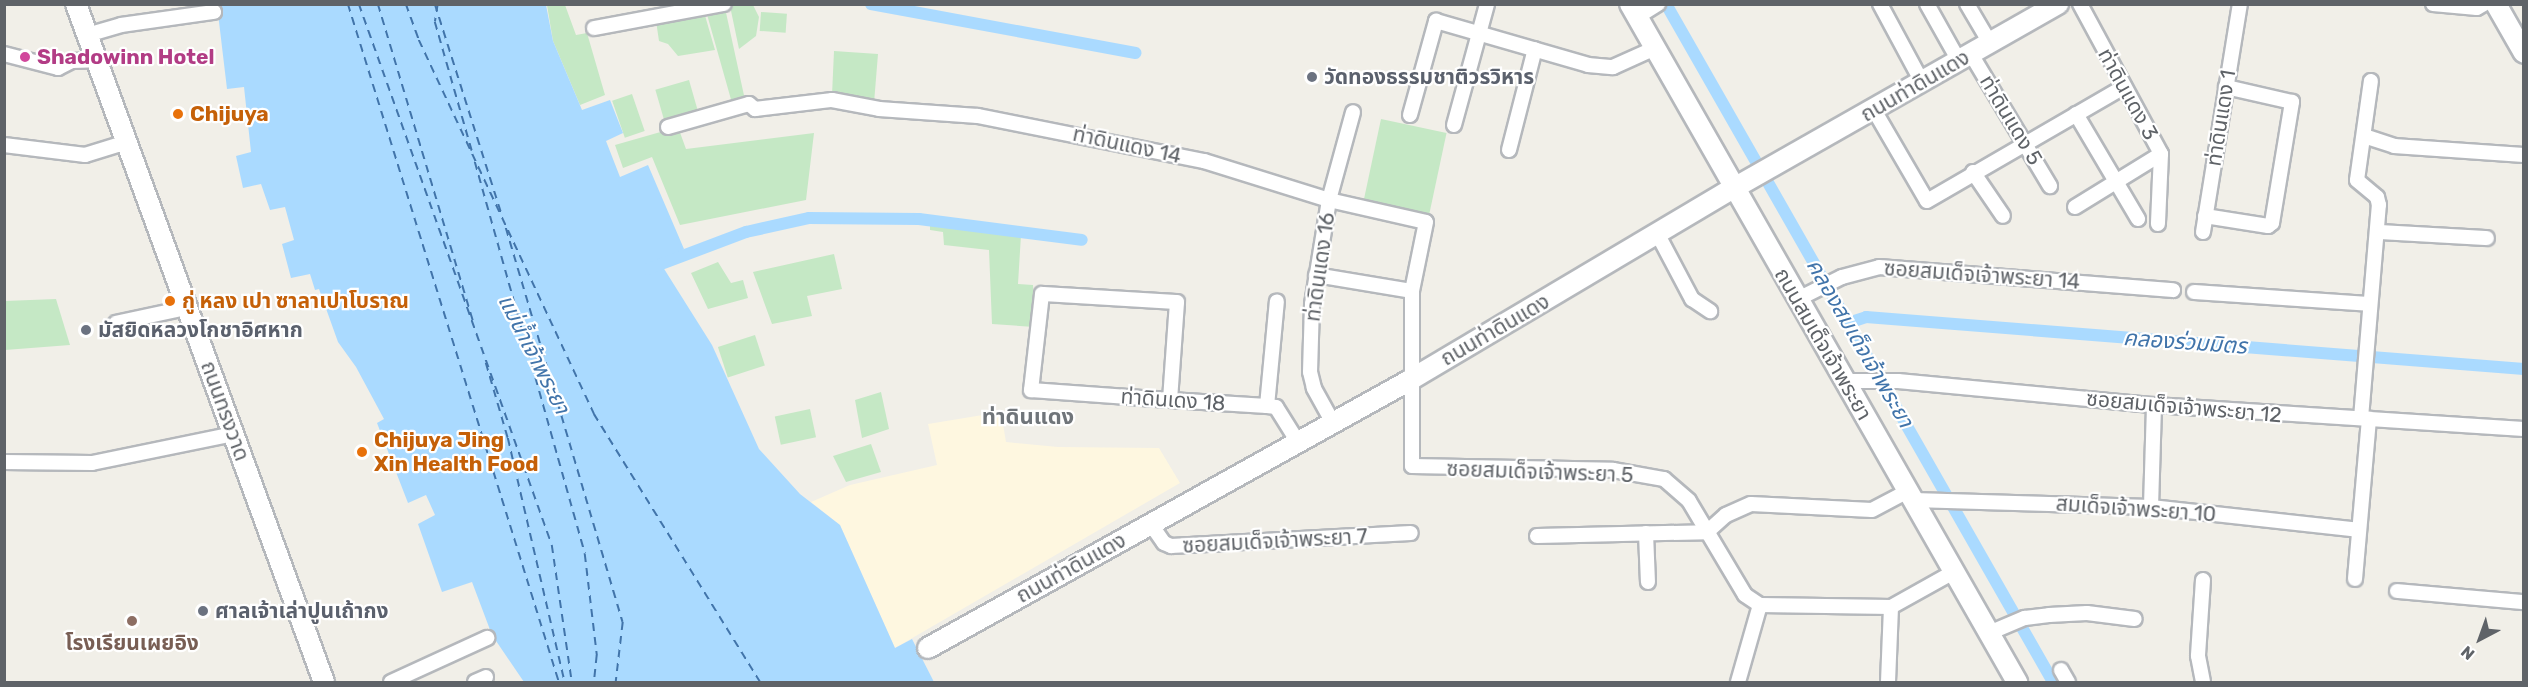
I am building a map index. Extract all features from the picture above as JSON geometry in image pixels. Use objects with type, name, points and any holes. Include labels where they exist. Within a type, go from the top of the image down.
[{"type":"street","name":"ถนนทรงวาด","points":[[76,4],[324,682]]},
{"type":"street","points":[[594,28],[724,4]]},
{"type":"street","points":[[1454,125],[1487,4]]},
{"type":"street","points":[[1880,4],[1922,82]]},
{"type":"street","name":"ท่าดินแดง 5","points":[[1927,4],[2025,143],[2050,186]]},
{"type":"street","points":[[1967,4],[1990,43]]},
{"type":"street","name":"ถนนท่าดินแดง","points":[[928,648],[1297,440],[1410,380],[1742,183],[2058,4]]},
{"type":"street","name":"ท่าดินแดง 3","points":[[2080,4],[2161,154],[2158,224]]},
{"type":"street","name":"ท่าดินแดง 1","points":[[2202,232],[2240,4]]},
{"type":"street","points":[[2433,4],[2472,8],[2484,4]]},
{"type":"street","points":[[2496,4],[2523,53]]},
{"type":"street","points":[[1634,11],[1658,5]]},
{"type":"street","name":"ถนนสมเด็จเจ้าพระยา","points":[[1634,11],[1655,48],[1742,183],[1805,295],[1845,381],[1917,496],[1954,572],[1996,630],[2017,682]]},
{"type":"street","points":[[87,35],[121,25],[214,12]]},
{"type":"street","points":[[1410,115],[1436,21],[1588,65],[1613,67],[1655,48]]},
{"type":"street","points":[[1509,150],[1535,49]]},
{"type":"street","points":[[4,54],[58,68],[68,61],[96,60]]},
{"type":"street","points":[[2355,579],[2365,419],[2365,357],[2378,232],[2378,200],[2357,180],[2371,81]]},
{"type":"street","points":[[1874,110],[1927,201],[1973,172],[2124,87]]},
{"type":"street","points":[[2205,216],[2268,226],[2272,223],[2292,102],[2226,87]]},
{"type":"street","name":"ท่าดินแดง 14","points":[[669,126],[749,104],[755,109],[832,100],[879,109],[978,116],[1204,161],[1329,200],[1426,222],[1412,291],[1410,380],[1412,466]]},
{"type":"street","name":"ท่าดินแดง 16","points":[[1332,421],[1314,388],[1310,372],[1316,275],[1329,200],[1353,112]]},
{"type":"street","points":[[2076,114],[2138,219]]},
{"type":"street","points":[[2364,136],[2394,146],[2523,155]]},
{"type":"street","points":[[4,145],[85,154],[127,142]]},
{"type":"street","points":[[2075,207],[2161,154]]},
{"type":"street","points":[[1973,172],[2003,216]]},
{"type":"street","points":[[2378,232],[2487,238]]},
{"type":"street","points":[[1657,233],[1692,300],[1710,311]]},
{"type":"street","name":"ซอยสมเด็จเจ้าพระยา 14","points":[[1805,295],[1862,269],[1898,267],[2173,290]]},
{"type":"street","points":[[1316,275],[1412,291]]},
{"type":"street","points":[[2194,292],[2369,304]]},
{"type":"street","name":"ท่าดินเดง 18","points":[[1170,400],[1178,305],[1172,299],[1042,294],[1031,390],[1170,400],[1267,406]]},
{"type":"street","points":[[1277,302],[1267,406],[1282,412],[1297,440]]},
{"type":"street","points":[[116,322],[186,308]]},
{"type":"street","name":"ซอยสมเด็จเจ้าพระยา 12","points":[[1845,381],[1894,381],[2154,405],[2523,429]]},
{"type":"street","points":[[2151,507],[2154,405]]},
{"type":"street","points":[[4,462],[92,463],[233,434]]},
{"type":"street","name":"ซอยสมเด็จเจ้าพระยา 5","points":[[1412,466],[1613,470],[1664,479],[1689,501],[1745,595],[1760,605]]},
{"type":"street","points":[[1537,536],[1707,532],[1726,515],[1751,504],[1872,510],[1917,496]]},
{"type":"street","name":"สมเด็จเจ้าพระยา 10","points":[[1917,496],[2151,507],[2358,531]]},
{"type":"street","name":"ซอยสมเด็จเจ้าพระยา 7","points":[[1150,523],[1164,543],[1171,546],[1411,533]]},
{"type":"street","points":[[1646,533],[1648,582]]},
{"type":"street","points":[[1738,682],[1760,605],[1891,607],[1954,572]]},
{"type":"street","points":[[2198,681],[2203,580]]},
{"type":"street","points":[[2397,591],[2523,602]]},
{"type":"street","points":[[1888,682],[1891,607]]},
{"type":"street","points":[[1996,630],[2025,618],[2087,613],[2134,619]]},
{"type":"street","points":[[391,682],[487,638]]},
{"type":"street","points":[[2061,670],[2068,682]]},
{"type":"shaded area","points":[[1001,412],[1006,442],[1058,447],[1159,448],[1180,483],[895,648],[840,525],[811,502],[850,485],[937,465],[928,424]]},
{"type":"green space","points":[[547,5],[565,5],[576,35],[587,33],[605,95],[580,105],[553,41]]},
{"type":"green space","points":[[753,5],[759,17],[756,36],[739,49],[730,6]]},
{"type":"green space","points":[[725,8],[745,100],[732,103],[706,11]]},
{"type":"green space","points":[[704,12],[715,50],[678,56],[668,44],[659,41],[656,21]]},
{"type":"green space","points":[[761,12],[787,14],[786,33],[760,31]]},
{"type":"green space","points":[[834,51],[878,54],[874,103],[832,95]]},
{"type":"green space","points":[[689,80],[698,112],[664,121],[655,90]]},
{"type":"green space","points":[[632,94],[645,131],[625,138],[612,101]]},
{"type":"green space","points":[[1381,119],[1447,133],[1429,216],[1363,202]]},
{"type":"green space","points":[[678,127],[686,149],[814,133],[806,200],[680,225],[652,157],[623,168],[615,145]]},
{"type":"green space","points":[[930,222],[1021,235],[1018,284],[1033,285],[1034,327],[992,324],[989,250],[944,245],[943,232],[930,230]]},
{"type":"green space","points":[[834,254],[842,289],[807,296],[812,316],[772,324],[753,272]]},
{"type":"green space","points":[[718,262],[731,283],[743,280],[748,298],[708,309],[691,273]]},
{"type":"green space","points":[[56,299],[70,345],[5,350],[5,301]]},
{"type":"green space","points":[[755,335],[765,365],[728,377],[718,347]]},
{"type":"green space","points":[[881,392],[889,429],[862,438],[855,400]]},
{"type":"green space","points":[[810,409],[816,437],[781,445],[775,416]]},
{"type":"green space","points":[[871,444],[881,472],[846,482],[833,456]]},
{"type":"water","name":"แม่น้ำเจ้าพระยา","points":[[217,5],[546,5],[553,41],[582,110],[610,100],[623,133],[606,141],[620,177],[648,165],[684,249],[661,264],[712,345],[759,449],[800,494],[840,525],[895,648],[912,639],[934,682],[524,682],[492,635],[472,582],[442,592],[418,524],[435,515],[426,495],[408,503],[377,423],[384,419],[356,367],[338,342],[319,289],[315,290],[310,274],[291,278],[282,244],[294,240],[285,207],[270,210],[261,184],[243,188],[236,156],[251,152],[244,87],[227,89]]},
{"type":"waterway","points":[[871,4],[1136,53]]},
{"type":"waterway","name":"คลองสมเด็จเจ้าพระยา","points":[[1666,4],[2053,682]]},
{"type":"waterway","points":[[648,269],[746,232],[809,218],[919,219],[1082,240]]},
{"type":"waterway","name":"คลองร่วมมิตร","points":[[1848,323],[1866,317],[2524,369]]},
{"type":"ferry route","points":[[348,4],[559,682]]},
{"type":"ferry route","points":[[359,4],[552,545],[572,682]]},
{"type":"ferry route","points":[[378,4],[474,324]]},
{"type":"ferry route","points":[[406,4],[419,40],[594,414],[760,682]]},
{"type":"ferry route","points":[[435,4],[502,215]]},
{"type":"ferry route","points":[[438,4],[435,22],[472,151]]},
{"type":"ferry route","points":[[475,162],[585,554],[597,655],[594,682]]},
{"type":"ferry route","points":[[506,228],[623,622],[616,682]]},
{"type":"ferry route","points":[[486,363],[508,438],[565,682]]},
{"type":"place","name":"Shadowinn Hotel","points":[[25,57]]},
{"type":"place","name":"วัดทองธรรมชาติวรวิหาร","points":[[1312,77]]},
{"type":"place","name":"Chijuya","points":[[178,114]]},
{"type":"place","name":"กู่ หลง เปา ซาลาเปาโบราณ","points":[[170,301]]},
{"type":"place","name":"มัสยิดหลวงโกชาอิศหาก","points":[[86,330]]},
{"type":"place","name":"Chijuya Jing Xin Health Food","points":[[362,452]]},
{"type":"place","name":"ศาลเจ้าเล่าปูนเถ้ากง","points":[[203,611]]},
{"type":"place","name":"โรงเรียนเผยอิง","points":[[132,621]]},
{"type":"district","name":"ท่าดินแดง","points":[[1028,417]]}]
